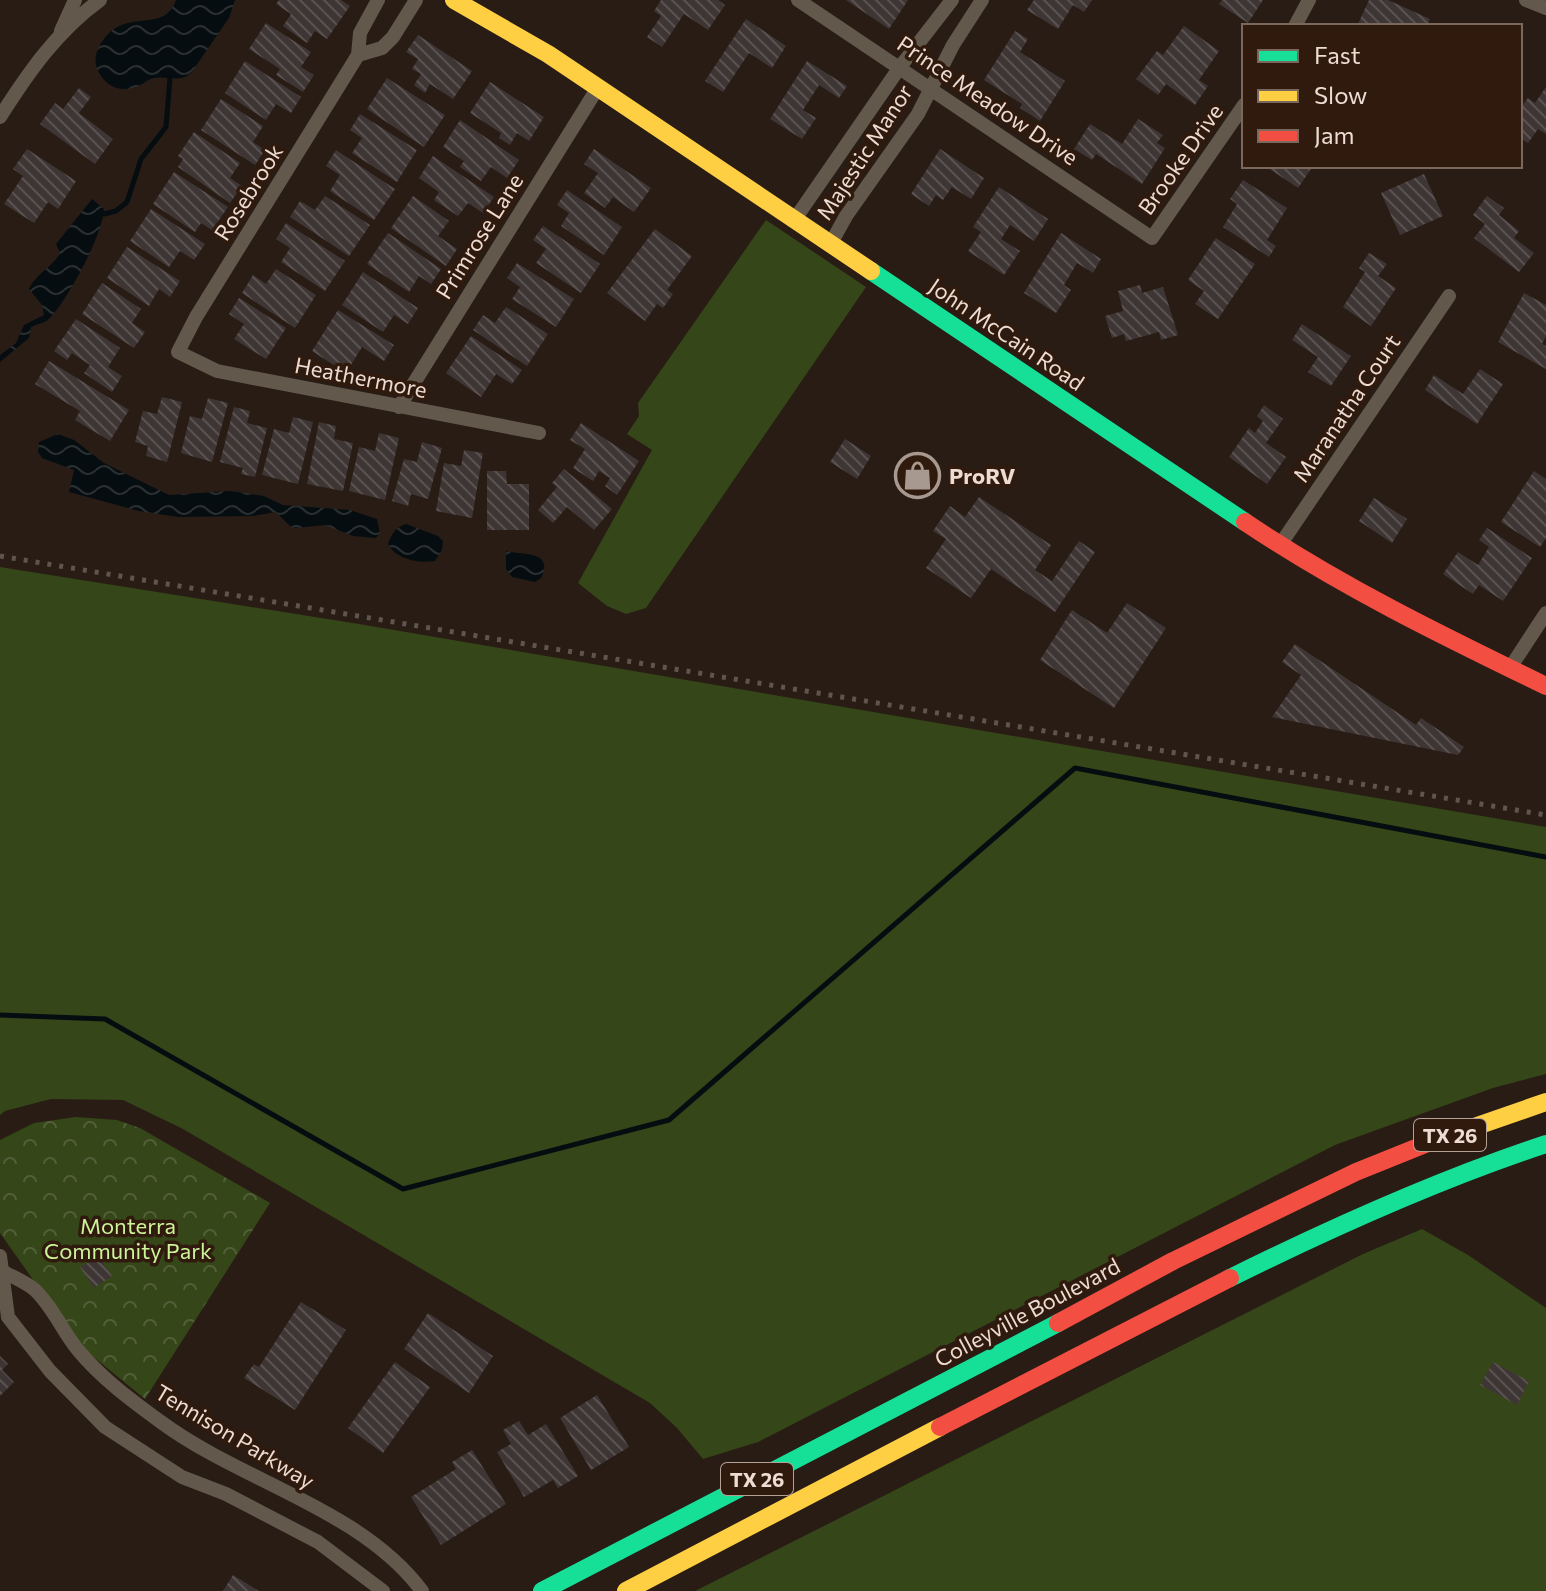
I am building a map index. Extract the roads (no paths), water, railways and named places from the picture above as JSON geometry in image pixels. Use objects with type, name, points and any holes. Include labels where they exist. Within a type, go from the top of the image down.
[{"type":"main road","name":"John McCain Road","points":[[454,0],[548,54],[1280,545],[1383,606],[1546,686]]},
{"type":"main road","name":"Colleyville Boulevard","points":[[626,1591],[982,1384],[1173,1261],[1356,1172],[1411,1149],[1546,1102]]},
{"type":"main road","name":"Colleyville Boulevard","points":[[542,1591],[982,1384],[1435,1183],[1496,1159],[1546,1144]]},
{"type":"street","points":[[59,35],[75,0]]},
{"type":"street","points":[[0,117],[28,72],[59,35],[100,0]]},
{"type":"street","name":"Rosebrook","points":[[178,352],[196,317],[358,55],[360,33],[378,0]]},
{"type":"street","points":[[358,55],[382,48],[393,37],[416,0]]},
{"type":"street","name":"Prince Meadow Drive","points":[[798,0],[1152,238]]},
{"type":"street","name":"Majestic Manor","points":[[795,219],[900,67],[952,0]]},
{"type":"street","name":"Majestic Manor","points":[[830,245],[846,216],[918,114],[953,45],[982,0]]},
{"type":"street","points":[[1296,24],[1309,0]]},
{"type":"street","points":[[1526,0],[1546,8]]},
{"type":"street","name":"Primrose Lane","points":[[399,407],[597,89]]},
{"type":"street","name":"Brooke Drive","points":[[1152,238],[1242,108]]},
{"type":"street","name":"Maranatha Court","points":[[1280,545],[1449,296]]},
{"type":"street","name":"Heathermore","points":[[178,352],[217,371],[539,433]]},
{"type":"street","points":[[1510,668],[1546,613]]},
{"type":"street","points":[[0,1256],[8,1317],[50,1371],[105,1427],[182,1477],[226,1494],[318,1542],[383,1591]]},
{"type":"street","name":"Tennison Parkway","points":[[2,1273],[35,1290],[79,1351],[127,1396],[165,1425],[371,1542],[422,1591]]},
{"type":"street","points":[[259,1511],[272,1486]]},
{"type":"water","points":[[176,0],[235,0],[229,18],[187,76],[153,78],[126,89],[115,88],[106,82],[98,71],[96,59],[99,47],[108,34],[119,26],[162,17]]},
{"type":"water","points":[[92,199],[104,209],[102,220],[98,235],[74,283],[49,319],[31,327],[29,338],[0,362],[0,355],[16,343],[24,325],[44,315],[42,305],[29,289],[57,258],[60,253],[56,244]]},
{"type":"water","points":[[58,434],[74,440],[104,463],[169,495],[230,491],[264,496],[283,505],[350,510],[377,519],[380,533],[376,538],[353,536],[325,525],[291,527],[276,512],[253,516],[178,517],[139,511],[69,492],[74,470],[42,458],[38,452],[39,442]]},
{"type":"water","points":[[406,524],[438,536],[443,541],[442,550],[435,561],[408,559],[391,549],[388,544],[393,534]]},
{"type":"water","points":[[506,551],[540,558],[544,563],[541,578],[535,582],[512,577],[506,569]]},
{"type":"waterway","points":[[104,214],[116,211],[127,202],[141,159],[166,127],[170,78]]},
{"type":"waterway","points":[[0,1015],[105,1019],[403,1189],[669,1120],[1075,768],[1546,857]]},
{"type":"railway","points":[[0,556],[1546,815]]},
{"type":"place","name":"ProRV","points":[[918,475]]},
{"type":"park label","name":"Monterra Community Park","points":[[128,1238]]}]
